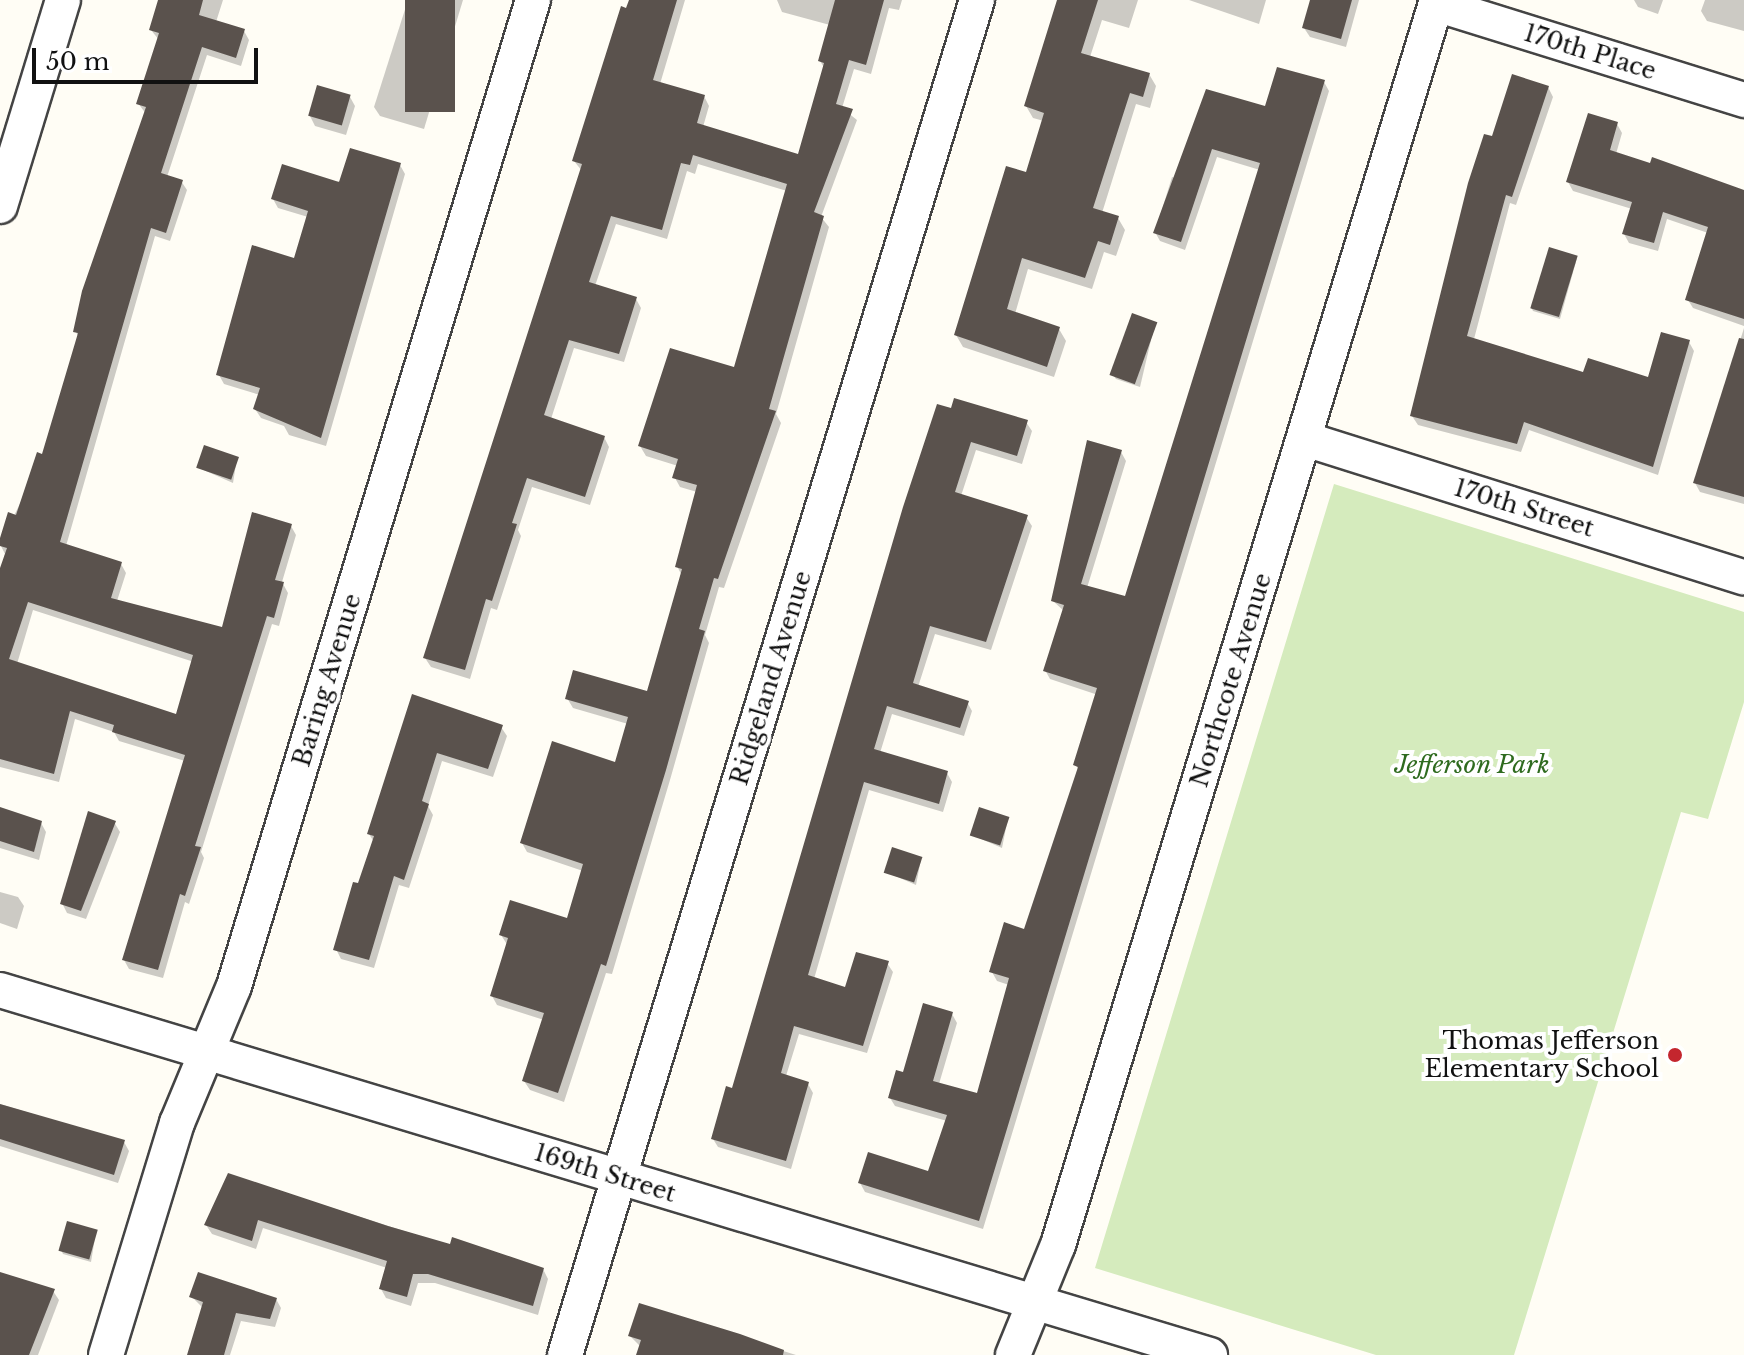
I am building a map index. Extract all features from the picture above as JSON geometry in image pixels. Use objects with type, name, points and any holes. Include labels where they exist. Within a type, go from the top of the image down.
[{"type":"street","points":[[0,206],[63,0]]},
{"type":"street","name":"Baring Avenue","points":[[106,1355],[177,1123],[234,986],[533,0]]},
{"type":"street","name":"Ridgeland Avenue","points":[[565,1355],[977,0]]},
{"type":"street","name":"170th Place","points":[[1436,2],[1744,100]]},
{"type":"street","name":"Northcote Avenue","points":[[1013,1355],[1063,1230],[1436,2]]},
{"type":"street","name":"170th Street","points":[[1305,439],[1744,577]]},
{"type":"street","name":"169th Street","points":[[0,990],[1210,1355]]},
{"type":"green space","name":"Jefferson Park","points":[[1334,484],[1744,612],[1744,702],[1708,819],[1681,812],[1514,1355],[1376,1355],[1095,1268]]},
{"type":"building","points":[[158,0],[203,0],[199,15],[245,29],[236,58],[202,47],[161,173],[183,180],[166,233],[151,228],[60,542],[122,562],[111,598],[222,627],[252,512],[292,524],[275,580],[284,582],[274,618],[267,616],[195,846],[201,847],[185,896],[180,894],[158,970],[122,960],[185,755],[112,732],[114,725],[70,711],[54,774],[0,759],[0,568],[7,548],[0,546],[0,538],[8,512],[16,515],[37,452],[42,454],[78,333],[73,332],[82,291],[146,107],[136,104],[159,33],[149,30]],"holes":[[[28,602],[193,655],[176,714],[9,659]]]},
{"type":"building","points":[[405,0],[455,0],[455,112],[405,112]]},
{"type":"building","points":[[629,0],[677,0],[653,80],[705,95],[697,123],[798,154],[824,63],[818,61],[835,0],[884,0],[866,65],[849,60],[836,104],[853,109],[814,212],[824,216],[769,409],[776,411],[718,579],[714,578],[699,629],[705,631],[666,770],[606,966],[601,964],[558,1093],[522,1081],[544,1013],[490,996],[508,938],[499,935],[510,900],[567,918],[583,864],[520,843],[552,741],[615,762],[628,717],[565,699],[573,670],[647,691],[682,569],[675,567],[697,485],[672,478],[678,459],[638,446],[670,348],[734,367],[787,184],[693,155],[690,165],[681,163],[662,230],[611,216],[589,282],[637,297],[619,354],[569,340],[544,415],[605,436],[585,497],[527,478],[512,523],[517,524],[492,601],[486,599],[465,670],[423,658],[582,164],[572,161],[621,6],[626,8]]},
{"type":"building","points":[[1057,0],[1098,0],[1081,53],[1150,73],[1143,97],[1130,93],[1093,208],[1119,216],[1110,245],[1098,241],[1085,278],[1022,258],[1007,309],[1060,327],[1047,367],[954,335],[1006,166],[1026,172],[1044,113],[1024,106]]},
{"type":"building","points":[[1310,0],[1352,0],[1341,39],[1302,28]]},
{"type":"building","points":[[1277,67],[1325,80],[979,1221],[858,1183],[868,1152],[928,1171],[947,1115],[888,1098],[896,1070],[903,1072],[923,1003],[953,1012],[933,1081],[977,1093],[1009,978],[989,972],[1004,922],[1024,929],[1078,767],[1073,765],[1097,688],[1043,671],[1064,605],[1051,601],[1087,440],[1122,450],[1081,584],[1125,596],[1260,163],[1212,149],[1181,242],[1153,233],[1206,89],[1265,106]]},
{"type":"building","points":[[1512,74],[1549,86],[1512,197],[1506,195],[1467,336],[1583,372],[1588,358],[1648,377],[1661,332],[1690,340],[1653,467],[1524,422],[1517,444],[1410,416],[1468,183],[1484,134],[1492,136]]},
{"type":"building","points":[[317,85],[351,95],[342,125],[308,116]]},
{"type":"building","points":[[1588,113],[1618,122],[1610,150],[1650,163],[1652,157],[1744,190],[1744,319],[1685,300],[1708,227],[1663,212],[1654,243],[1622,234],[1632,202],[1566,182]]},
{"type":"building","points":[[350,148],[401,163],[321,438],[253,409],[260,388],[216,375],[252,245],[294,258],[308,211],[271,199],[282,164],[339,182]]},
{"type":"building","points":[[1549,247],[1578,256],[1559,317],[1530,308]]},
{"type":"building","points":[[1132,313],[1157,322],[1135,384],[1109,375]]},
{"type":"building","points":[[1739,338],[1744,339],[1744,497],[1693,483]]},
{"type":"building","points":[[954,398],[1028,420],[1017,456],[971,442],[955,492],[1028,515],[986,642],[930,626],[913,683],[969,701],[960,728],[887,706],[874,749],[948,771],[939,804],[864,782],[808,975],[845,987],[856,952],[889,961],[863,1046],[794,1026],[781,1073],[809,1082],[786,1161],[711,1139],[726,1086],[732,1088],[903,507],[937,404],[951,408]]},
{"type":"building","points":[[204,445],[239,457],[231,480],[196,468]]},
{"type":"building","points":[[412,694],[503,725],[488,769],[437,753],[422,801],[429,804],[404,880],[394,876],[369,960],[333,950],[353,882],[358,883],[374,836],[367,834]]},
{"type":"building","points":[[0,807],[42,821],[34,852],[0,841]]},
{"type":"building","points":[[979,807],[1009,817],[1000,845],[970,836]]},
{"type":"building","points":[[88,811],[116,821],[81,911],[60,904]]},
{"type":"building","points":[[892,847],[922,857],[914,883],[884,873]]},
{"type":"building","points":[[0,1104],[125,1140],[114,1175],[0,1139]]},
{"type":"building","points":[[228,1173],[388,1226],[450,1244],[452,1237],[544,1268],[533,1306],[428,1274],[413,1274],[407,1297],[379,1289],[387,1261],[258,1220],[252,1241],[204,1225]]},
{"type":"building","points":[[67,1221],[98,1230],[89,1260],[58,1251]]},
{"type":"building","points":[[0,1272],[55,1289],[29,1355],[0,1355]]},
{"type":"building","points":[[198,1272],[277,1298],[270,1319],[236,1313],[224,1355],[187,1355],[203,1302],[189,1297]]},
{"type":"building","points":[[639,1303],[740,1334],[784,1350],[783,1355],[636,1355],[641,1340],[628,1336]]},
{"type":"place","name":"Thomas Jefferson Elementary School","points":[[1675,1055]]}]
